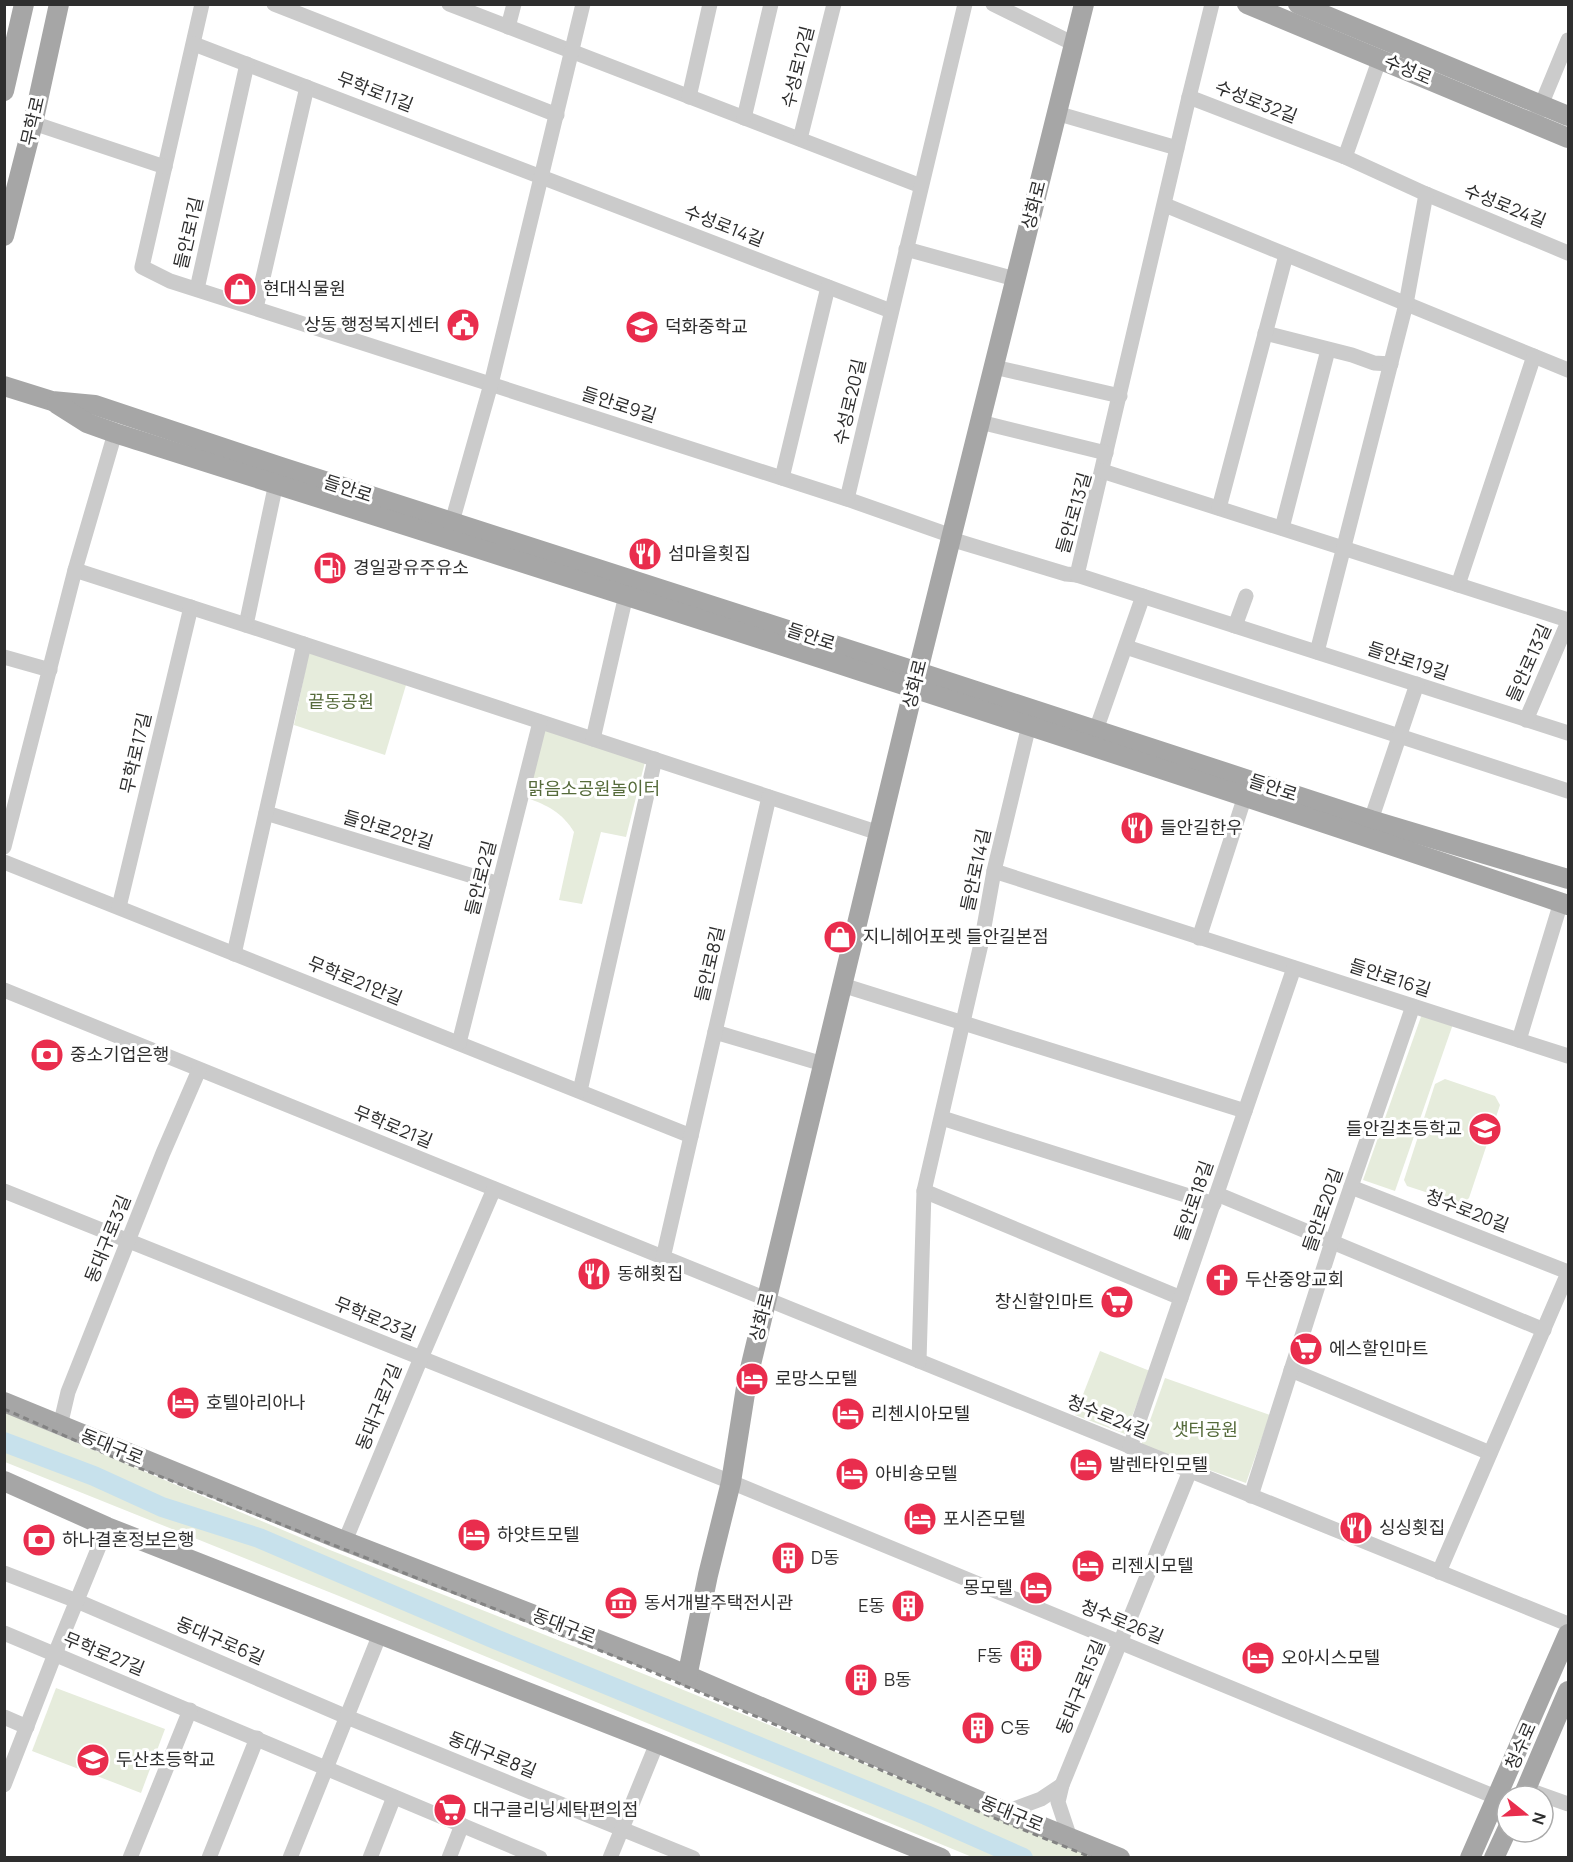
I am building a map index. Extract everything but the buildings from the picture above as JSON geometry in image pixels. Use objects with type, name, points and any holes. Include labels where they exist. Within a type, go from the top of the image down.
[{"type":"main road","name":"무학로","points":[[4,91],[24,4]]},
{"type":"main road","name":"무학로","points":[[4,236],[33,123],[59,4]]},
{"type":"main road","name":"상화로","points":[[687,1677],[708,1575],[731,1482],[747,1381],[916,680],[1084,4]]},
{"type":"main road","name":"수성로","points":[[1247,4],[1569,138]]},
{"type":"main road","name":"수성로","points":[[1298,4],[1322,9],[1569,116]]},
{"type":"main road","name":"들안로","points":[[4,386],[52,401],[95,405],[452,522],[916,680],[1029,725],[1565,904]]},
{"type":"main road","name":"들안로","points":[[52,401],[87,423],[115,433],[626,595],[1096,730],[1371,820],[1569,879]]},
{"type":"main road","name":"동대구로","points":[[4,1402],[345,1541],[652,1661],[1006,1812],[1120,1857]]},
{"type":"main road","points":[[4,1481],[107,1527],[657,1743],[931,1856]]},
{"type":"main road","name":"청수로","points":[[1504,1784],[1569,1634]]},
{"type":"main road","name":"청수로","points":[[1528,1784],[1569,1691]]},
{"type":"main road","name":"청수로","points":[[1470,1857],[1495,1804]]},
{"type":"street","points":[[33,123],[165,167],[202,4]]},
{"type":"street","points":[[274,4],[557,115]]},
{"type":"street","points":[[508,27],[514,4]]},
{"type":"street","points":[[452,522],[491,384],[583,4]]},
{"type":"street","points":[[689,97],[710,4]]},
{"type":"street","points":[[744,118],[771,4]]},
{"type":"street","name":"수성로12길","points":[[800,140],[834,4]]},
{"type":"street","name":"수성로20길","points":[[847,499],[965,4]]},
{"type":"street","points":[[993,4],[1074,44]]},
{"type":"street","points":[[1189,97],[1212,4]]},
{"type":"street","points":[[452,5],[921,186]]},
{"type":"street","points":[[1533,123],[1569,40]]},
{"type":"street","name":"무학로11길","points":[[194,44],[542,177]]},
{"type":"street","points":[[1345,157],[1380,58]]},
{"type":"street","name":"들안로1길","points":[[165,167],[142,267],[197,289],[247,64]]},
{"type":"street","points":[[256,308],[307,87]]},
{"type":"street","name":"수성로32길","points":[[1102,471],[1189,97],[1345,157]]},
{"type":"street","points":[[1056,113],[1178,148]]},
{"type":"street","name":"수성로24길","points":[[1345,157],[1426,194],[1569,253]]},
{"type":"street","name":"수성로14길","points":[[542,177],[891,311]]},
{"type":"street","points":[[1317,652],[1406,304],[1426,194]]},
{"type":"street","points":[[1165,205],[1569,370]]},
{"type":"street","points":[[906,249],[1016,279]]},
{"type":"street","points":[[1219,508],[1286,255]]},
{"type":"street","points":[[828,287],[782,478],[952,536],[957,542],[1066,574],[1077,575]]},
{"type":"street","name":"들안로9길","points":[[197,289],[782,478]]},
{"type":"street","points":[[1265,333],[1352,355],[1374,363],[1391,364]]},
{"type":"street","points":[[1282,528],[1328,350]]},
{"type":"street","points":[[1458,585],[1534,356]]},
{"type":"street","points":[[994,367],[1120,396]]},
{"type":"street","points":[[980,422],[1106,453]]},
{"type":"street","points":[[4,847],[75,570],[115,433]]},
{"type":"street","name":"들안로13길","points":[[1143,596],[1077,575],[1102,471],[1569,621],[1526,720]]},
{"type":"street","points":[[246,625],[276,483]]},
{"type":"street","points":[[75,570],[879,833]]},
{"type":"street","points":[[593,739],[626,595]]},
{"type":"street","points":[[1096,730],[1143,596]]},
{"type":"street","name":"들안로19길","points":[[1143,596],[1569,733]]},
{"type":"street","points":[[1235,626],[1246,596]]},
{"type":"street","name":"무학로17길","points":[[119,908],[191,607]]},
{"type":"street","points":[[234,954],[304,644]]},
{"type":"street","points":[[1126,647],[1569,791]]},
{"type":"street","points":[[4,657],[50,670]]},
{"type":"street","points":[[1371,820],[1417,684]]},
{"type":"street","name":"들안로2길","points":[[459,1043],[540,722]]},
{"type":"street","name":"들안로14길","points":[[919,1361],[924,1191],[963,1023],[994,871],[1029,725]]},
{"type":"street","points":[[580,1092],[655,759]]},
{"type":"street","points":[[1199,938],[1245,796]]},
{"type":"street","name":"들안로8길","points":[[663,1258],[769,797]]},
{"type":"street","name":"들안로2안길","points":[[266,813],[499,884]]},
{"type":"street","name":"무학로21안길","points":[[4,862],[691,1136]]},
{"type":"street","name":"들안로16길","points":[[994,871],[1569,1056]]},
{"type":"street","name":"들안로","points":[[1519,1040],[1565,904]]},
{"type":"street","name":"들안로18길","points":[[1130,1447],[1294,969]]},
{"type":"street","points":[[842,985],[1245,1111]]},
{"type":"street","name":"무학로21길","points":[[4,990],[767,1300]]},
{"type":"street","name":"들안로20길","points":[[1251,1496],[1332,1242],[1413,1006]]},
{"type":"street","points":[[715,1032],[824,1064]]},
{"type":"street","name":"동대구로3길","points":[[60,1426],[68,1392],[199,1070]]},
{"type":"street","points":[[942,1118],[1215,1199],[1332,1242],[1544,1330]]},
{"type":"street","name":"청수로20길","points":[[1351,1186],[1569,1272],[1439,1572]]},
{"type":"street","name":"동대구로7길","points":[[345,1541],[420,1358],[494,1189]]},
{"type":"street","name":"무학로23길","points":[[4,1191],[731,1482]]},
{"type":"street","points":[[924,1191],[1181,1298]]},
{"type":"street","name":"청수로24길","points":[[767,1300],[1569,1624]]},
{"type":"street","points":[[1291,1370],[1490,1454]]},
{"type":"street","name":"동대구로15길","points":[[1070,1838],[1060,1815],[1058,1802],[1062,1785],[1190,1471]]},
{"type":"street","name":"청수로26길","points":[[731,1482],[1495,1797]]},
{"type":"street","points":[[4,1785],[107,1527]]},
{"type":"street","name":"동대구로6길","points":[[4,1573],[77,1600],[347,1717]]},
{"type":"street","name":"무학로27길","points":[[4,1633],[327,1767],[531,1856]]},
{"type":"street","points":[[290,1857],[380,1634]]},
{"type":"street","points":[[132,1857],[190,1710]]},
{"type":"street","points":[[4,1717],[27,1727]]},
{"type":"street","name":"동대구로8길","points":[[347,1717],[693,1857]]},
{"type":"street","points":[[209,1857],[257,1738]]},
{"type":"street","points":[[610,1857],[657,1743]]},
{"type":"street","points":[[1006,1812],[1041,1799],[1062,1785]]},
{"type":"street","points":[[370,1857],[394,1797]]},
{"type":"street","points":[[449,1857],[462,1826]]},
{"type":"green space","name":"끝동공원","points":[[309,652],[406,685],[385,755],[294,725]]},
{"type":"green space","name":"맑음소공원놀이터","points":[[543,727],[645,762],[626,837],[601,832],[582,904],[559,900],[574,832],[554,810],[527,798]]},
{"type":"green space","points":[[1422,1014],[1453,1024],[1395,1191],[1363,1180]]},
{"type":"green space","points":[[1445,1079],[1495,1096],[1500,1105],[1469,1198],[1462,1204],[1407,1186],[1404,1180],[1435,1084]]},
{"type":"green space","points":[[1100,1351],[1150,1371],[1125,1434],[1075,1415]]},
{"type":"green space","name":"샛터공원","points":[[1165,1378],[1270,1415],[1246,1483],[1141,1446]]},
{"type":"green space","points":[[4,1412],[330,1550],[659,1680],[1094,1857],[972,1857],[339,1596],[5,1462]]},
{"type":"green space","points":[[56,1688],[165,1729],[141,1793],[32,1751]]},
{"type":"waterway","points":[[4,1442],[94,1476],[162,1507],[259,1538],[495,1639],[926,1815],[1023,1858]]},
{"type":"railway","points":[[4,1409],[129,1464],[634,1664],[967,1807],[1093,1858]]},
{"type":"place","name":"현대식물원","points":[[240,289]]},
{"type":"place","name":"상동 행정복지센터","points":[[463,325]]},
{"type":"place","name":"덕화중학교","points":[[642,327]]},
{"type":"place","name":"섬마을횟집","points":[[645,554]]},
{"type":"place","name":"경일광유주유소","points":[[330,568]]},
{"type":"place","name":"들안길한우","points":[[1137,828]]},
{"type":"place","name":"지니헤어포렛 들안길본점","points":[[840,937]]},
{"type":"place","name":"중소기업은행","points":[[47,1055]]},
{"type":"place","name":"들안길초등학교","points":[[1485,1129]]},
{"type":"place","name":"동해횟집","points":[[594,1274]]},
{"type":"place","name":"두산중앙교회","points":[[1222,1280]]},
{"type":"place","name":"창신할인마트","points":[[1117,1302]]},
{"type":"place","name":"에스할인마트","points":[[1306,1349]]},
{"type":"place","name":"로망스모텔","points":[[752,1379]]},
{"type":"place","name":"호텔아리아나","points":[[183,1403]]},
{"type":"place","name":"리첸시아모텔","points":[[848,1414]]},
{"type":"place","name":"발렌타인모텔","points":[[1086,1465]]},
{"type":"place","name":"아비숑모텔","points":[[852,1474]]},
{"type":"place","name":"포시즌모텔","points":[[920,1519]]},
{"type":"place","name":"싱싱횟집","points":[[1356,1528]]},
{"type":"place","name":"하얏트모텔","points":[[474,1535]]},
{"type":"place","name":"하나결혼정보은행","points":[[39,1540]]},
{"type":"place","name":"D동","points":[[788,1558]]},
{"type":"place","name":"리젠시모텔","points":[[1088,1566]]},
{"type":"place","name":"몽모텔","points":[[1036,1588]]},
{"type":"place","name":"동서개발주택전시관","points":[[621,1603]]},
{"type":"place","name":"E동","points":[[908,1606]]},
{"type":"place","name":"F동","points":[[1026,1656]]},
{"type":"place","name":"오아시스모텔","points":[[1258,1658]]},
{"type":"place","name":"B동","points":[[861,1680]]},
{"type":"place","name":"C동","points":[[978,1728]]},
{"type":"place","name":"두산초등학교","points":[[93,1760]]},
{"type":"place","name":"대구클리닝세탁편의점","points":[[450,1810]]}]
